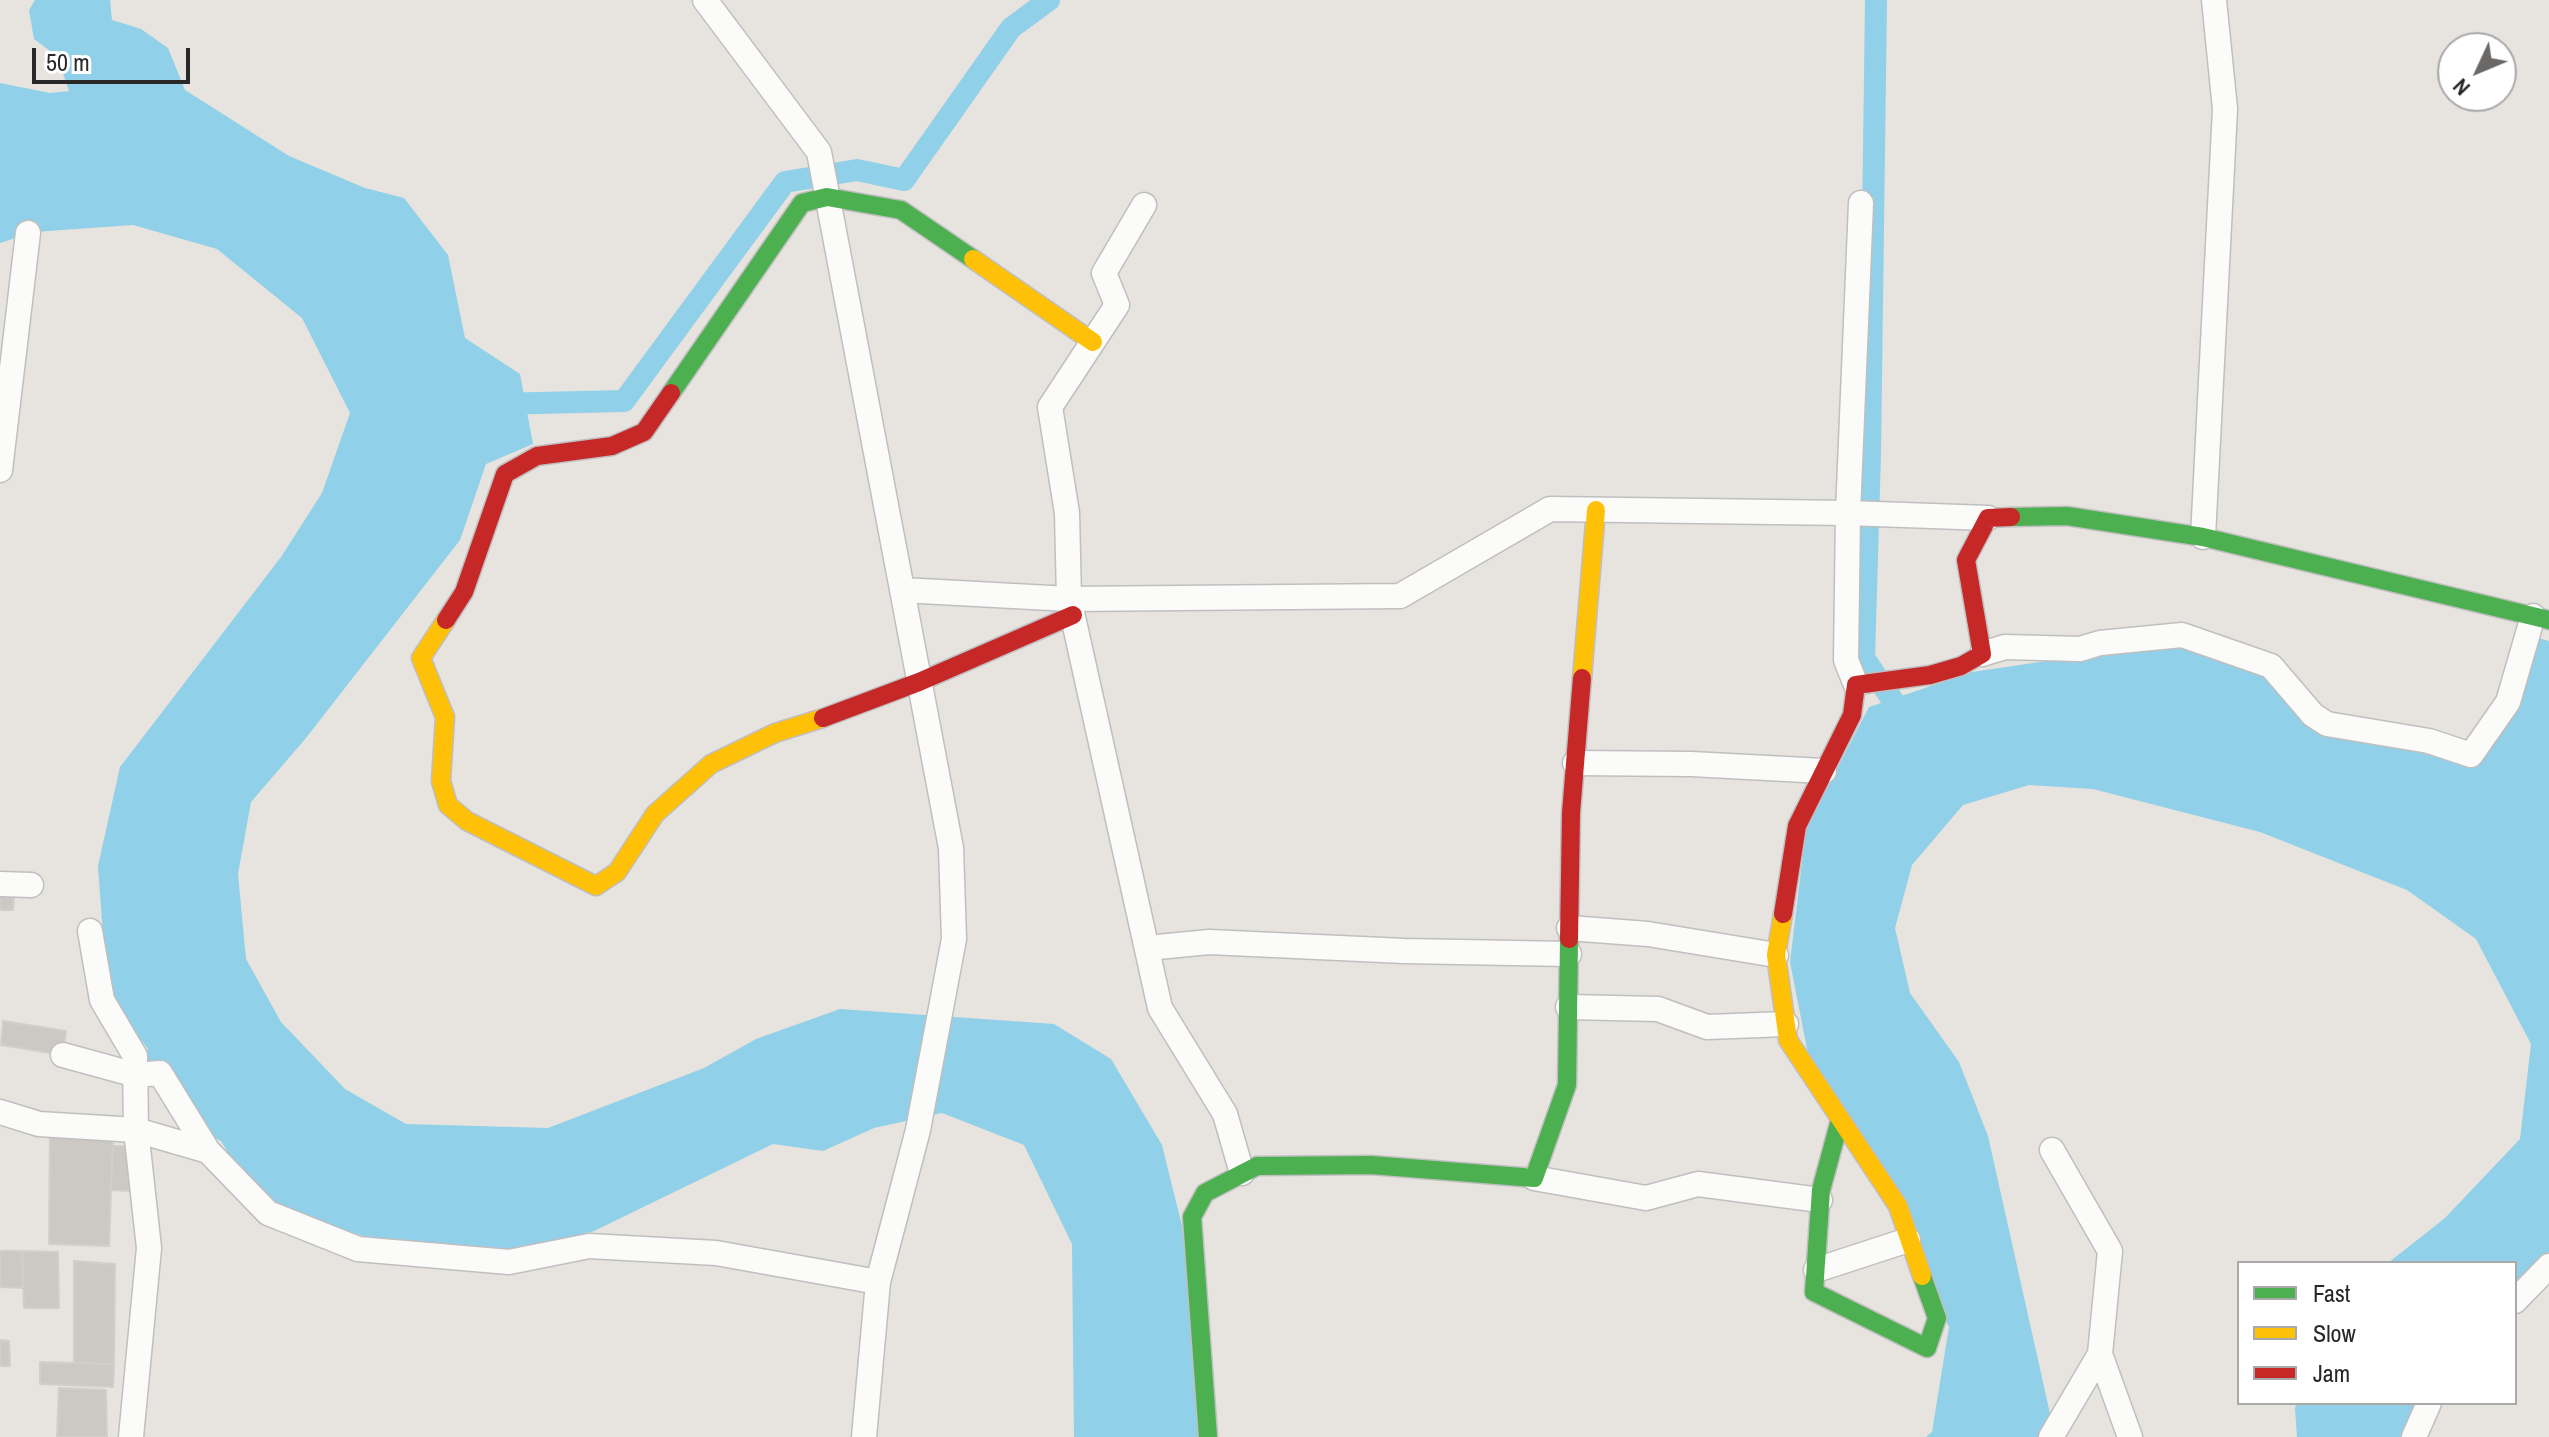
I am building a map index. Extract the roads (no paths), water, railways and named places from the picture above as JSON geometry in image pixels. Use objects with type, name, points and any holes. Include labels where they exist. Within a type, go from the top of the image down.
[{"type":"street","points":[[705,0],[819,152],[951,848],[954,939],[918,1130],[878,1282],[864,1437]]},
{"type":"street","points":[[2203,537],[2225,109],[2214,0]]},
{"type":"street","points":[[1071,607],[919,682],[836,714],[775,733],[711,764],[655,814],[617,872],[596,886],[467,821],[448,805],[441,781],[445,717],[421,658],[464,592],[505,474],[537,456],[612,446],[644,432],[802,203],[827,197],[901,210],[1093,342]]},
{"type":"street","points":[[1840,1120],[1820,1200],[1814,1292],[1927,1348],[1937,1318],[1898,1206],[1788,1040],[1776,955],[1797,826],[1852,715],[1856,685],[1846,660],[1848,513],[1861,203]]},
{"type":"street","points":[[1144,205],[1104,273],[1117,305],[1050,407],[1067,513],[1071,607],[1160,1008],[1225,1114],[1242,1173]]},
{"type":"street","points":[[0,470],[28,233]]},
{"type":"street","points":[[902,590],[1071,607],[1400,596],[1550,509],[1988,518],[2067,516],[2203,537],[2543,618],[2508,702],[2471,755],[2429,741],[2327,724],[2313,715],[2271,666],[2182,635],[2100,643],[2080,649],[2005,647],[1982,654],[1961,666],[1930,675],[1856,685]]},
{"type":"street","points":[[1534,1178],[1567,1085],[1571,813],[1596,510]]},
{"type":"street","points":[[1982,654],[1966,560],[1988,518]]},
{"type":"street","points":[[1575,763],[1691,764],[1824,771]]},
{"type":"street","points":[[0,884],[31,885]]},
{"type":"street","points":[[1569,928],[1648,934],[1776,955]]},
{"type":"street","points":[[90,931],[102,1000],[135,1056],[136,1130],[149,1248],[131,1437]]},
{"type":"street","points":[[1147,948],[1209,942],[1404,951],[1569,954]]},
{"type":"street","points":[[1568,1007],[1658,1009],[1707,1027],[1786,1024]]},
{"type":"street","points":[[63,1055],[136,1075],[160,1073],[208,1151],[268,1213],[358,1249],[509,1262],[589,1246],[716,1253],[878,1282]]},
{"type":"street","points":[[0,1112],[39,1124],[136,1130],[208,1151]]},
{"type":"street","points":[[2051,1437],[2100,1354],[2110,1251],[2052,1150]]},
{"type":"street","points":[[1208,1437],[1192,1217],[1205,1193],[1257,1166],[1371,1165],[1534,1178],[1646,1198],[1698,1184],[1820,1200]]},
{"type":"street","points":[[1816,1270],[1908,1240]]},
{"type":"street","points":[[2517,1299],[2549,1266]]},
{"type":"street","points":[[2100,1354],[2130,1437]]},
{"type":"street","points":[[2414,1437],[2428,1405]]},
{"type":"water","points":[[35,0],[110,0],[112,20],[141,29],[168,48],[185,90],[289,156],[365,188],[404,198],[448,255],[465,338],[520,374],[533,444],[486,464],[460,540],[306,738],[251,802],[238,874],[246,959],[281,1022],[345,1089],[406,1124],[548,1128],[704,1068],[756,1039],[840,1009],[1054,1024],[1111,1059],[1162,1145],[1182,1226],[1205,1437],[1074,1437],[1072,1244],[1024,1145],[942,1113],[874,1128],[823,1151],[773,1144],[594,1231],[524,1250],[379,1241],[284,1211],[234,1163],[221,1141],[197,1128],[140,1059],[148,1049],[122,1016],[107,990],[98,866],[120,767],[281,557],[322,493],[350,413],[302,318],[217,249],[133,225],[34,232],[0,243],[0,83],[50,93],[69,91],[57,56],[34,39],[29,10]]},
{"type":"water","points":[[2538,638],[2549,641],[2549,1252],[2517,1286],[2517,1261],[2391,1261],[2445,1218],[2520,1139],[2531,1044],[2476,939],[2407,890],[2260,832],[2093,789],[2029,785],[1963,805],[1912,865],[1895,928],[1910,993],[1959,1062],[1988,1136],[2051,1418],[2039,1437],[1926,1437],[1932,1432],[1949,1327],[1809,1059],[1790,962],[1806,829],[1869,707],[1972,672],[2088,655],[2187,646],[2257,669],[2322,730],[2472,765]]},
{"type":"water","points":[[2296,1405],[2420,1405],[2404,1437],[2297,1437]]},
{"type":"waterway","points":[[495,404],[624,401],[785,182],[857,170],[904,180],[1011,28],[1049,0]]},
{"type":"waterway","points":[[1876,0],[1864,658],[1908,723]]}]
